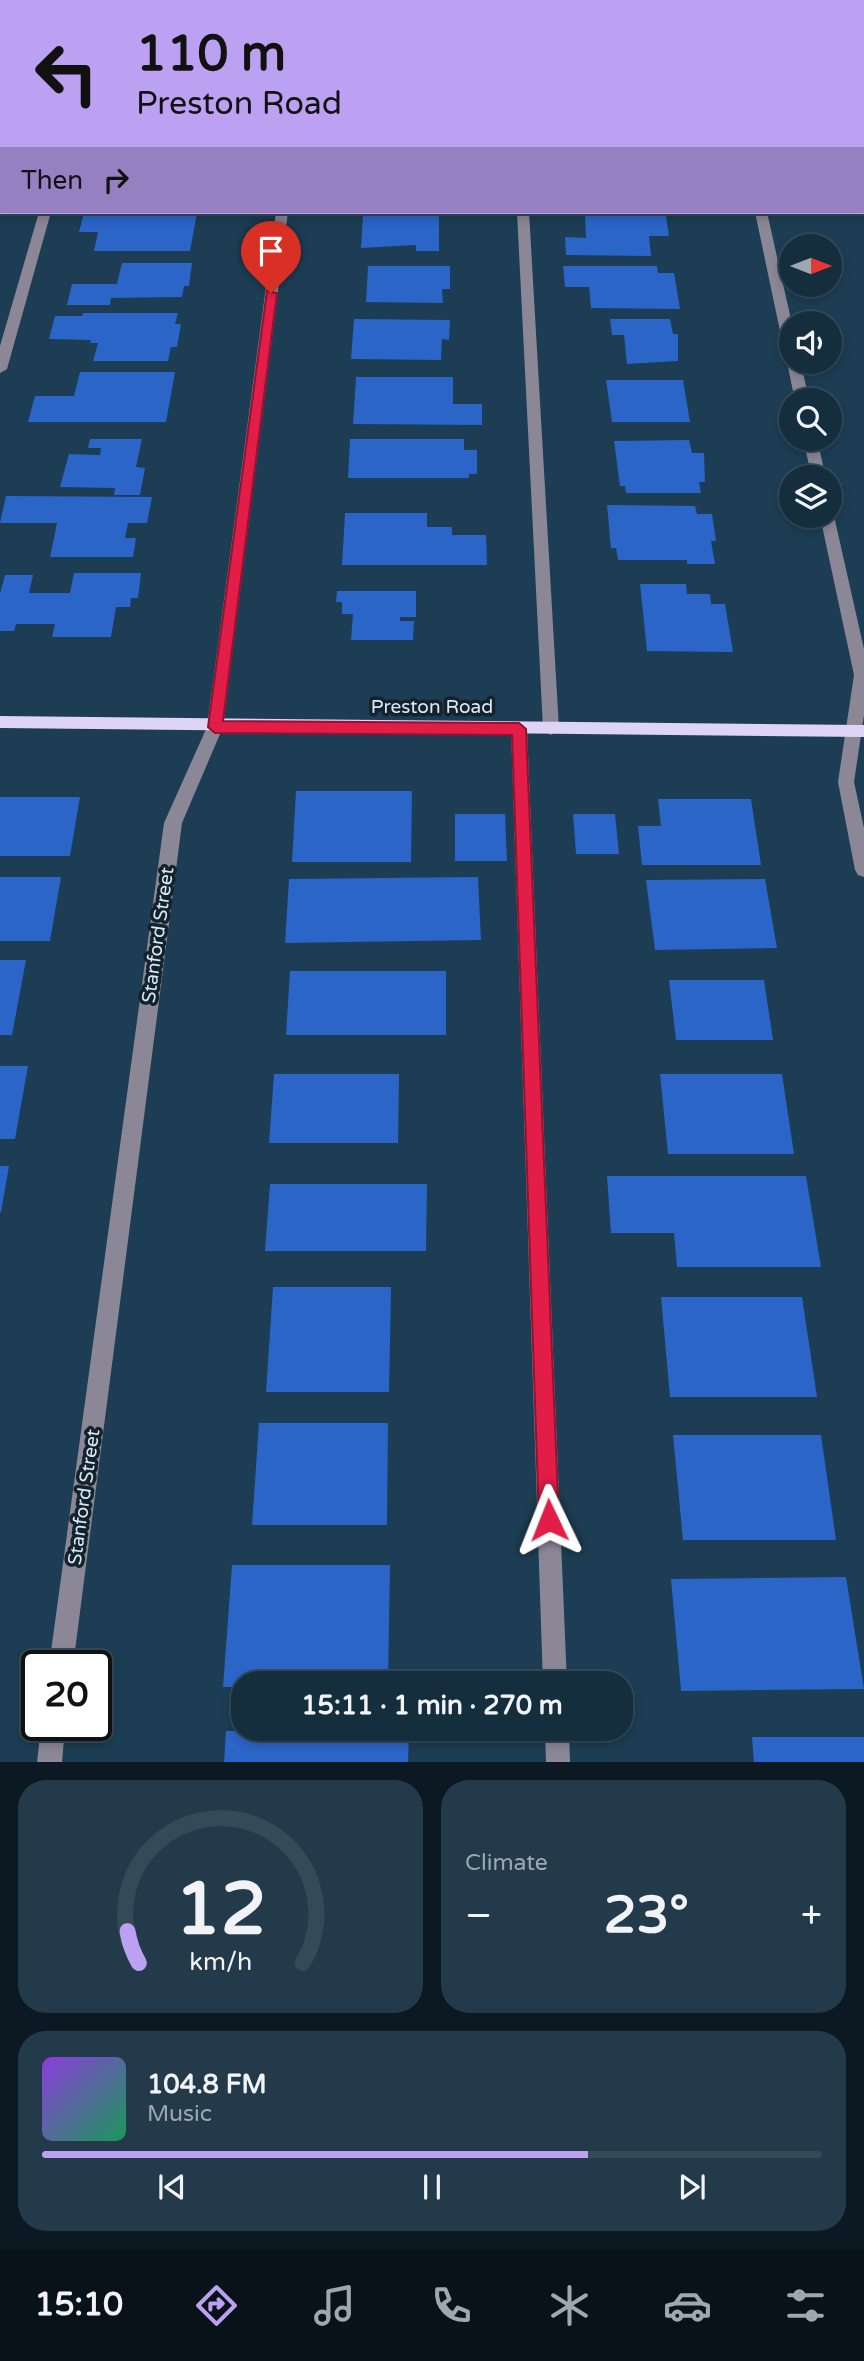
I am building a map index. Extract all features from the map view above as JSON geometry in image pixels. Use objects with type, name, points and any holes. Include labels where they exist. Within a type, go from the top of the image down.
[{"type":"main road","name":"Preston Road","points":[[0,722],[215,727],[859,731]]},
{"type":"street","points":[[0,369],[44,214]]},
{"type":"street","name":"Stanford Street","points":[[63,1650],[173,823],[215,727],[282,214]]},
{"type":"street","points":[[523,214],[551,729]]},
{"type":"street","points":[[761,214],[783,311]]},
{"type":"street","points":[[830,528],[862,675],[859,731],[846,782],[864,870]]},
{"type":"street","points":[[519,729],[555,1671]]},
{"type":"street","points":[[49,1762],[52,1741]]},
{"type":"street","points":[[557,1741],[558,1762]]},
{"type":"building","points":[[84,214],[197,214],[190,251],[94,251],[98,232],[79,232]]},
{"type":"building","points":[[363,216],[439,216],[439,251],[416,251],[416,245],[361,248]]},
{"type":"building","points":[[585,216],[666,216],[669,236],[649,236],[651,256],[566,255],[565,237],[586,238]]},
{"type":"building","points":[[122,263],[192,263],[189,286],[184,286],[182,297],[111,298],[110,305],[67,305],[72,284],[117,284]]},
{"type":"building","points":[[368,266],[450,266],[450,289],[442,289],[443,303],[366,302]]},
{"type":"building","points":[[563,266],[657,266],[658,273],[674,273],[680,309],[591,308],[589,287],[565,287]]},
{"type":"building","points":[[83,313],[178,313],[175,324],[181,324],[177,347],[171,347],[168,361],[93,361],[98,343],[90,343],[91,340],[49,339],[55,316],[82,316]]},
{"type":"building","points":[[354,319],[450,320],[449,340],[442,339],[441,360],[351,359]]},
{"type":"building","points":[[610,319],[670,319],[673,334],[678,334],[678,361],[627,364],[624,335],[612,335]]},
{"type":"building","points":[[80,372],[175,372],[166,422],[28,422],[35,396],[74,396]]},
{"type":"building","points":[[356,377],[453,377],[453,404],[482,404],[482,425],[353,424]]},
{"type":"building","points":[[606,380],[683,380],[690,422],[612,422]]},
{"type":"building","points":[[90,439],[142,439],[136,467],[145,468],[140,495],[114,495],[115,488],[60,487],[69,454],[100,455],[101,448],[88,448]]},
{"type":"building","points":[[350,439],[464,439],[464,450],[477,450],[477,474],[469,474],[469,478],[348,478]]},
{"type":"building","points":[[689,440],[692,453],[704,453],[705,482],[699,482],[701,493],[626,493],[625,486],[620,486],[614,441]]},
{"type":"building","points":[[6,496],[152,497],[147,523],[128,523],[125,538],[136,538],[133,557],[50,557],[57,523],[0,523]]},
{"type":"building","points":[[607,505],[695,506],[697,514],[712,514],[716,541],[711,541],[715,564],[687,564],[687,560],[618,560],[616,548],[611,548]]},
{"type":"building","points":[[345,513],[427,513],[427,527],[452,527],[452,535],[486,535],[487,565],[342,565]]},
{"type":"building","points":[[74,573],[141,573],[138,598],[131,598],[130,607],[116,607],[111,637],[52,637],[55,624],[16,624],[14,631],[0,631],[0,594],[5,575],[33,575],[29,593],[70,593]]},
{"type":"building","points":[[640,584],[686,584],[687,594],[710,594],[711,604],[725,604],[733,652],[647,651]]},
{"type":"building","points":[[337,591],[416,591],[416,617],[400,617],[400,621],[414,621],[413,640],[351,640],[353,614],[342,614],[342,602],[336,602]]},
{"type":"building","points":[[296,791],[412,791],[411,862],[292,862]]},
{"type":"building","points":[[0,797],[80,797],[70,856],[0,856]]},
{"type":"building","points":[[658,799],[751,799],[761,865],[642,865],[638,826],[661,826]]},
{"type":"building","points":[[455,814],[505,814],[507,861],[455,861]]},
{"type":"building","points":[[573,814],[615,814],[619,854],[576,854]]},
{"type":"building","points":[[0,877],[61,877],[50,941],[0,941]]},
{"type":"building","points":[[478,877],[481,940],[285,943],[289,879]]},
{"type":"building","points":[[765,879],[777,948],[655,950],[646,880]]},
{"type":"building","points":[[0,960],[26,960],[12,1035],[0,1035]]},
{"type":"building","points":[[290,971],[446,971],[446,1035],[286,1035]]},
{"type":"building","points":[[669,980],[764,980],[773,1040],[676,1040]]},
{"type":"building","points":[[0,1066],[28,1066],[15,1139],[0,1139]]},
{"type":"building","points":[[274,1074],[399,1074],[398,1143],[269,1143]]},
{"type":"building","points":[[660,1074],[782,1074],[794,1154],[668,1154]]},
{"type":"building","points":[[0,1166],[9,1166],[1,1212],[0,1212]]},
{"type":"building","points":[[607,1176],[806,1176],[821,1267],[677,1267],[674,1233],[611,1233]]},
{"type":"building","points":[[270,1184],[427,1184],[426,1251],[265,1251]]},
{"type":"building","points":[[273,1287],[391,1287],[389,1392],[266,1392]]},
{"type":"building","points":[[661,1297],[802,1297],[817,1397],[670,1397]]},
{"type":"building","points":[[259,1423],[388,1423],[387,1525],[252,1525]]},
{"type":"building","points":[[673,1435],[821,1435],[836,1540],[683,1540]]},
{"type":"building","points":[[232,1565],[390,1565],[388,1671],[231,1671],[231,1687],[223,1687]]},
{"type":"building","points":[[846,1577],[864,1689],[681,1691],[671,1579]]},
{"type":"building","points":[[226,1731],[231,1731],[231,1741],[409,1741],[408,1762],[224,1762]]},
{"type":"building","points":[[752,1737],[864,1737],[864,1762],[754,1762]]},
{"type":"route","points":[[271,293],[215,727],[519,729],[549,1520]]}]
